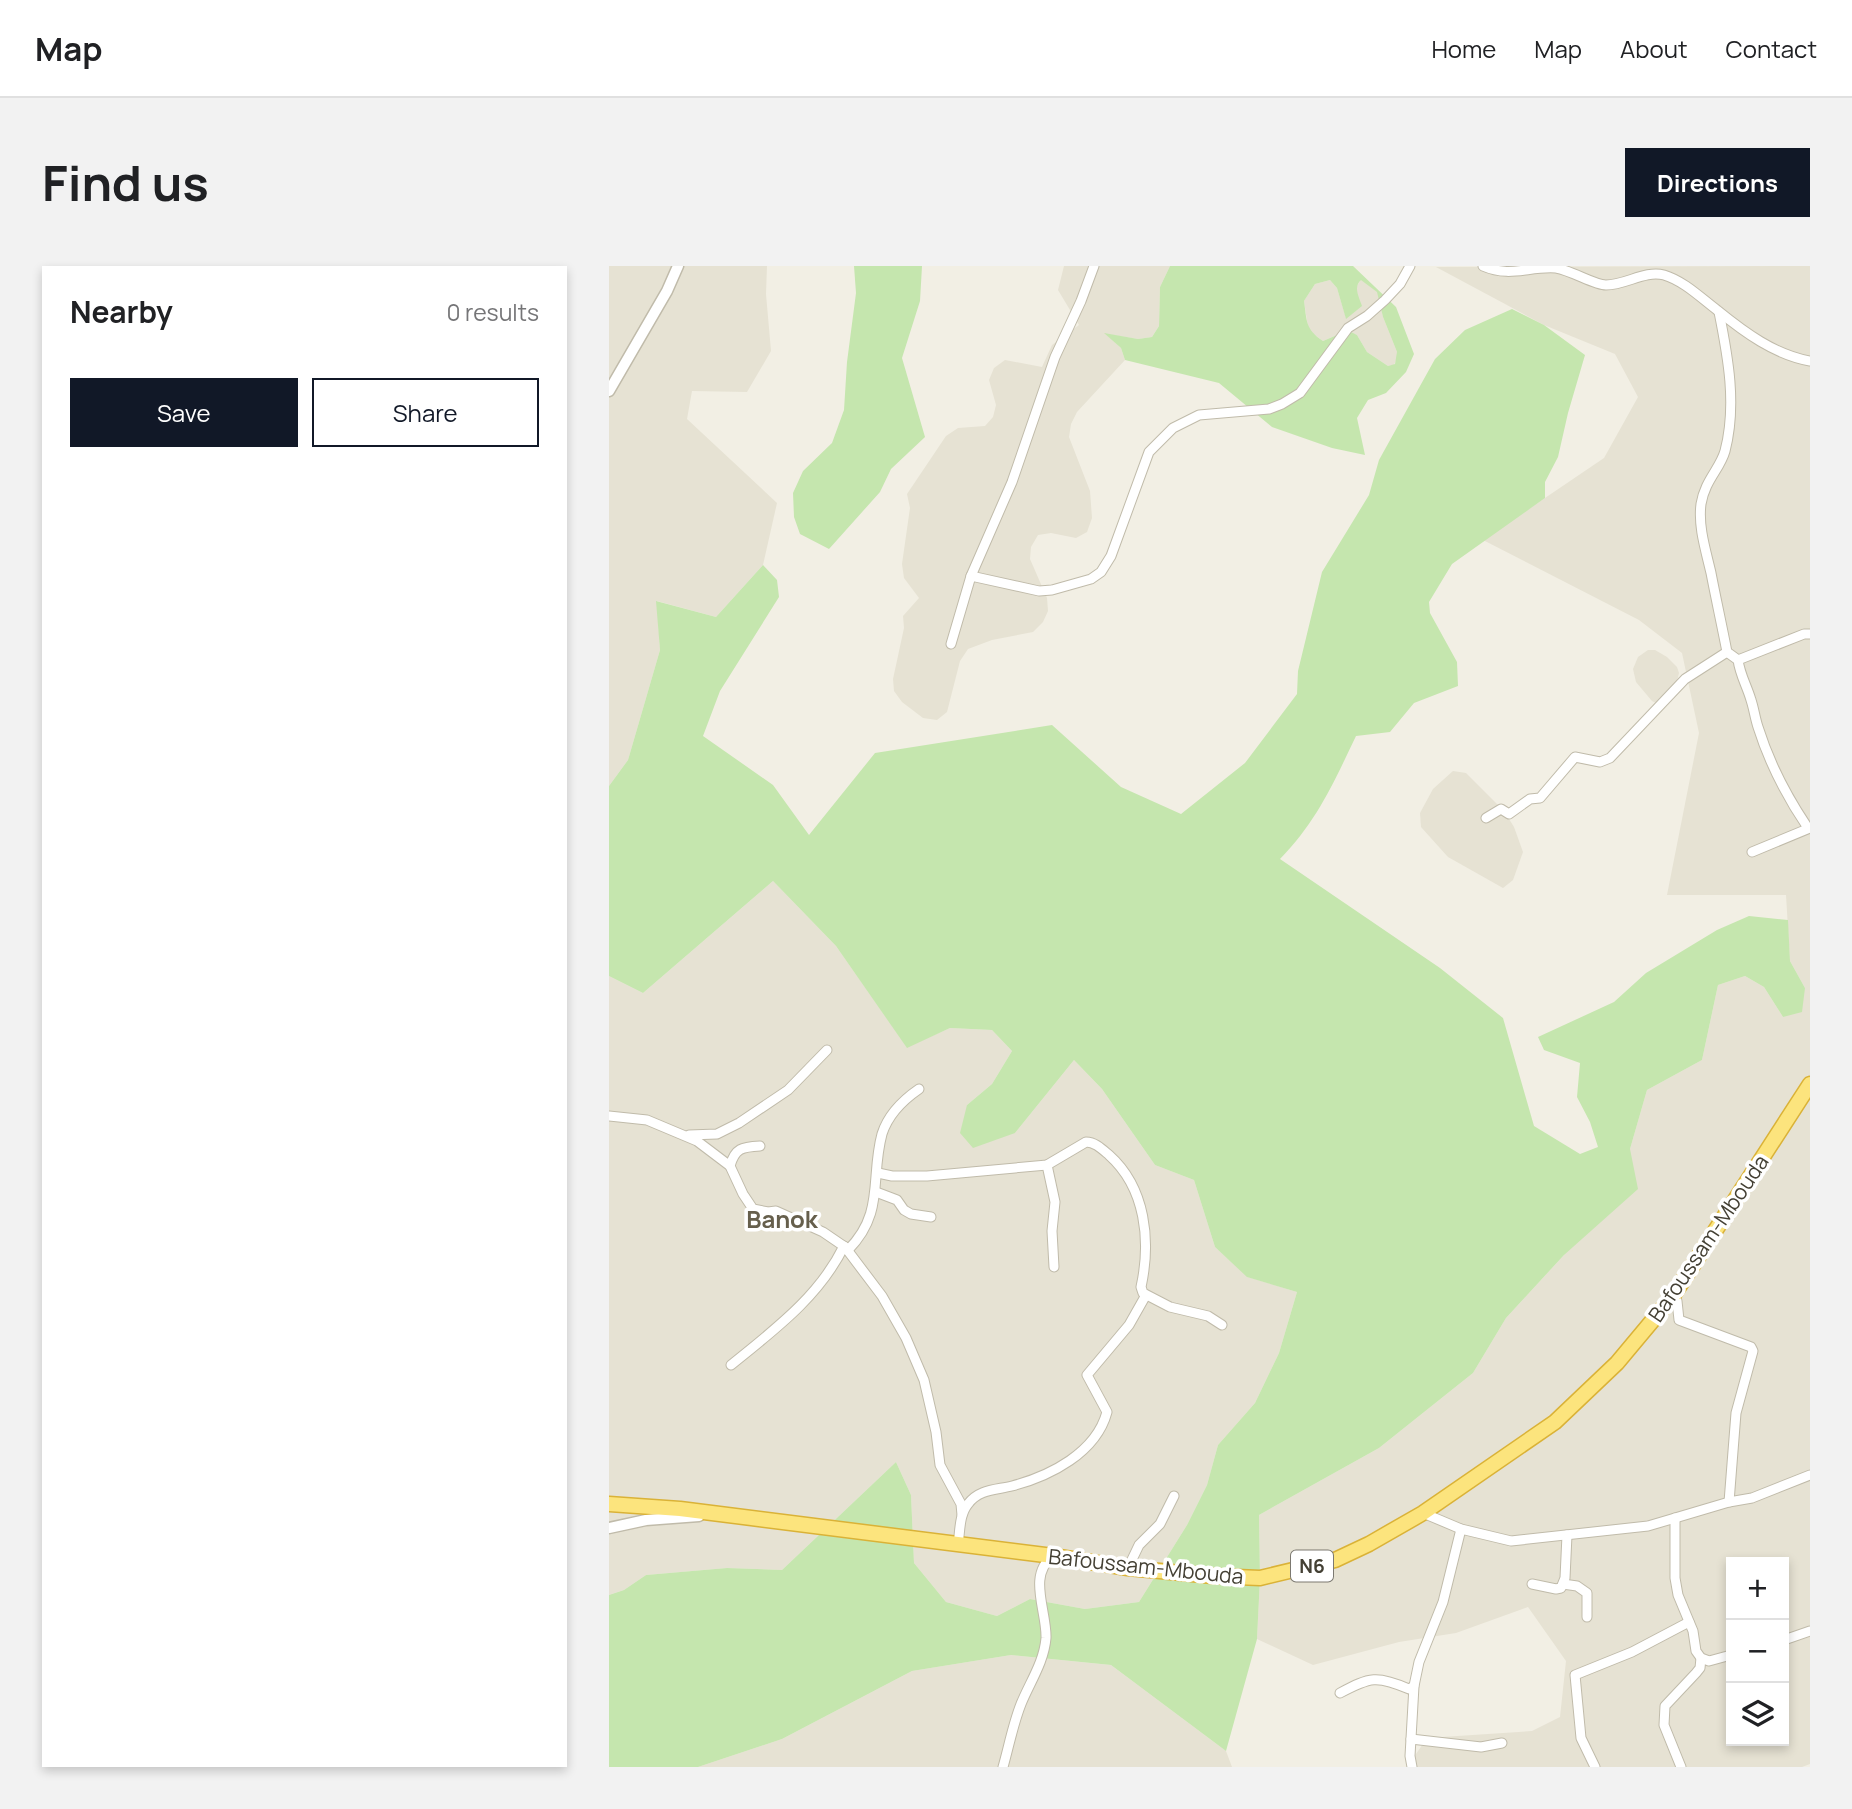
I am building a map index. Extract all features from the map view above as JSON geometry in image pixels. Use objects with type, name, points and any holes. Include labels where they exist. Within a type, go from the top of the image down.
[{"type":"highway","name":"Bafoussam-Mbouda","points":[[609,1504],[680,1509],[1053,1556],[1128,1568],[1261,1578],[1335,1560],[1423,1513],[1555,1422],[1617,1363],[1673,1296],[1810,1084]]},
{"type":"street","points":[[609,391],[667,291],[678,266]]},
{"type":"street","points":[[951,644],[971,576],[1012,482],[1055,357],[1081,302],[1094,266]]},
{"type":"street","points":[[971,576],[1039,591],[1091,579],[1101,572],[1111,556],[1149,452],[1160,439],[1173,428],[1199,415],[1269,409],[1300,393],[1341,336],[1385,300],[1400,284],[1410,266]]},
{"type":"street","points":[[1483,266],[1504,273],[1537,267],[1555,268],[1604,285],[1654,274],[1665,276],[1679,282],[1773,349],[1810,361]]},
{"type":"street","points":[[1719,312],[1731,385],[1731,407],[1725,453],[1708,481],[1701,504],[1701,522],[1727,652],[1738,660],[1757,726],[1768,753],[1786,793],[1809,828],[1752,852]]},
{"type":"street","points":[[1738,660],[1810,634]]},
{"type":"street","points":[[1486,818],[1501,809],[1509,814],[1530,799],[1540,798],[1575,757],[1600,761],[1610,758],[1685,679],[1727,652]]},
{"type":"street","points":[[684,1135],[717,1135],[739,1123],[788,1090],[827,1050]]},
{"type":"street","points":[[731,1365],[794,1314],[846,1248],[862,1235],[876,1192],[883,1132],[893,1113],[906,1098],[919,1089]]},
{"type":"street","points":[[609,1116],[647,1120],[708,1148],[730,1166],[753,1209],[776,1211],[823,1232],[846,1248],[877,1287],[906,1338],[928,1390],[940,1465],[961,1504],[958,1545]]},
{"type":"street","points":[[878,1173],[916,1177],[1047,1165],[1089,1141],[1103,1149],[1119,1164],[1134,1189],[1147,1248],[1141,1289],[1146,1295],[1170,1307],[1207,1316],[1222,1325]]},
{"type":"street","points":[[730,1166],[735,1152],[742,1147],[760,1146]]},
{"type":"street","points":[[1047,1165],[1055,1202],[1052,1231],[1054,1267]]},
{"type":"street","points":[[876,1192],[897,1200],[904,1210],[911,1214],[932,1217]]},
{"type":"street","points":[[962,1515],[968,1504],[983,1492],[1013,1486],[1056,1469],[1072,1460],[1086,1446],[1105,1420],[1107,1412],[1087,1375],[1129,1325],[1146,1295]]},
{"type":"street","points":[[1673,1296],[1677,1301],[1679,1320],[1753,1351],[1736,1413],[1729,1502]]},
{"type":"street","points":[[1423,1513],[1461,1529],[1511,1541],[1649,1526],[1768,1493],[1810,1475]]},
{"type":"street","points":[[1128,1568],[1139,1545],[1160,1524],[1174,1496]]},
{"type":"street","points":[[609,1528],[646,1520],[716,1515]]},
{"type":"street","points":[[1675,1518],[1675,1578],[1678,1595],[1700,1658],[1700,1668],[1665,1706],[1664,1725],[1681,1767]]},
{"type":"street","points":[[1412,1767],[1414,1686],[1419,1662],[1443,1602],[1461,1529]]},
{"type":"street","points":[[1563,1584],[1567,1535]]},
{"type":"street","points":[[1003,1767],[1020,1705],[1038,1669],[1046,1639],[1039,1579],[1044,1563],[1053,1556]]},
{"type":"street","points":[[1532,1584],[1556,1589],[1563,1584],[1577,1586],[1587,1592],[1587,1617]]},
{"type":"street","points":[[1595,1767],[1581,1738],[1574,1675],[1632,1652],[1689,1622]]},
{"type":"street","points":[[1789,1638],[1810,1631]]},
{"type":"street","points":[[1700,1658],[1709,1661],[1726,1657]]},
{"type":"street","points":[[1340,1693],[1361,1681],[1373,1678],[1386,1679],[1409,1689],[1414,1686]]},
{"type":"street","points":[[1411,1740],[1481,1747],[1503,1743]]},
{"type":"shaded area","points":[[609,266],[767,266],[766,294],[771,351],[747,392],[692,391],[687,419],[777,503],[763,565],[716,617],[657,601],[660,650],[628,760],[609,786]]},
{"type":"shaded area","points":[[1064,266],[1170,266],[1160,287],[1159,326],[1152,337],[1138,339],[1106,334],[1121,348],[1125,360],[1077,412],[1069,437],[1090,491],[1092,518],[1087,532],[1076,538],[1051,533],[1038,535],[1031,547],[1030,559],[1047,598],[1048,611],[1043,622],[1033,632],[992,640],[968,649],[960,661],[947,712],[937,720],[923,718],[902,702],[894,691],[893,679],[904,628],[903,616],[919,598],[904,578],[902,564],[910,508],[907,494],[946,436],[958,428],[985,426],[993,417],[996,405],[989,380],[994,368],[1005,360],[1042,367],[1052,345],[1079,325],[1058,290]]},
{"type":"shaded area","points":[[1810,266],[1810,1764],[1802,1767],[1407,1767],[1427,1738],[1532,1731],[1560,1717],[1566,1661],[1528,1607],[1456,1633],[1399,1642],[1313,1665],[1257,1639],[1259,1515],[1379,1448],[1473,1373],[1506,1318],[1564,1255],[1630,1149],[1647,1090],[1702,1060],[1718,985],[1745,976],[1764,987],[1783,1017],[1805,988],[1790,961],[1786,895],[1667,895],[1699,733],[1682,653],[1639,620],[1483,540],[1604,458],[1638,397],[1615,354],[1544,325],[1436,267]]},
{"type":"shaded area","points":[[1361,279],[1378,292],[1383,317],[1397,352],[1394,365],[1388,366],[1367,352],[1357,335],[1344,332],[1323,341],[1308,327],[1304,301],[1315,284],[1330,280],[1337,288],[1346,318]]},
{"type":"shaded area","points":[[1648,650],[1655,650],[1667,657],[1679,673],[1676,685],[1658,704],[1652,701],[1636,682],[1633,669],[1638,657]]},
{"type":"shaded area","points":[[1453,771],[1466,773],[1504,811],[1514,827],[1523,852],[1513,880],[1503,888],[1448,857],[1421,827],[1420,813],[1433,789]]},
{"type":"shaded area","points":[[773,881],[836,946],[907,1047],[950,1028],[992,1030],[1012,1051],[992,1084],[967,1105],[1015,1133],[1074,1060],[1102,1089],[1155,1165],[1194,1180],[1215,1247],[1248,1277],[1297,1292],[1279,1353],[1255,1403],[1218,1445],[1207,1485],[1187,1525],[1139,1602],[1085,1609],[1030,1599],[997,1616],[946,1602],[914,1563],[911,1495],[896,1462],[782,1570],[727,1568],[646,1575],[624,1590],[609,1595],[609,976],[643,993]]},
{"type":"shaded area","points":[[1011,1655],[1111,1665],[1226,1751],[1232,1767],[698,1767],[782,1739],[912,1671]]},
{"type":"green space","points":[[854,266],[922,266],[920,301],[902,358],[925,437],[891,469],[880,492],[829,549],[800,534],[794,517],[793,493],[803,471],[832,443],[844,410],[856,293]]},
{"type":"green space","points":[[1170,266],[1353,266],[1396,307],[1414,354],[1406,372],[1386,393],[1368,400],[1357,418],[1365,455],[1332,448],[1272,427],[1219,383],[1125,360],[1121,348],[1104,333],[1138,339],[1152,337],[1159,326],[1160,287]],"holes":[[[1330,280],[1337,288],[1346,319],[1362,306],[1357,289],[1361,280],[1377,292],[1383,317],[1397,352],[1395,364],[1388,366],[1367,352],[1357,335],[1351,332],[1344,332],[1323,341],[1313,332],[1308,324],[1304,301],[1315,284]]]},
{"type":"green space","points":[[1512,309],[1544,325],[1585,355],[1558,457],[1545,482],[1545,498],[1452,564],[1429,602],[1430,613],[1457,662],[1458,686],[1414,703],[1390,732],[1356,736],[1314,816],[1280,859],[1440,968],[1503,1018],[1534,1126],[1580,1154],[1598,1147],[1590,1122],[1577,1097],[1580,1063],[1544,1050],[1538,1037],[1614,1002],[1646,973],[1717,930],[1749,916],[1788,920],[1790,961],[1805,988],[1802,1012],[1783,1017],[1764,987],[1745,976],[1718,985],[1702,1060],[1647,1090],[1630,1149],[1638,1189],[1564,1255],[1506,1318],[1473,1373],[1379,1448],[1259,1515],[1257,1639],[1226,1751],[1111,1665],[1011,1655],[912,1671],[782,1739],[698,1767],[609,1767],[609,1595],[624,1590],[646,1575],[727,1568],[782,1570],[896,1462],[911,1495],[914,1563],[946,1602],[997,1616],[1030,1599],[1085,1609],[1139,1602],[1187,1525],[1207,1485],[1218,1445],[1255,1403],[1279,1353],[1297,1292],[1247,1277],[1215,1247],[1194,1180],[1155,1165],[1102,1089],[1074,1060],[1015,1133],[973,1148],[960,1133],[967,1105],[992,1084],[1012,1051],[992,1030],[950,1028],[907,1048],[836,946],[773,881],[643,993],[609,976],[609,786],[628,760],[660,650],[656,601],[716,617],[763,565],[777,580],[779,597],[720,691],[703,736],[773,785],[809,835],[875,753],[1052,725],[1121,787],[1181,814],[1245,763],[1297,694],[1298,671],[1322,572],[1369,495],[1379,460],[1435,359],[1465,330]]},
{"type":"district","name":"Banok","points":[[782,1218]]}]
